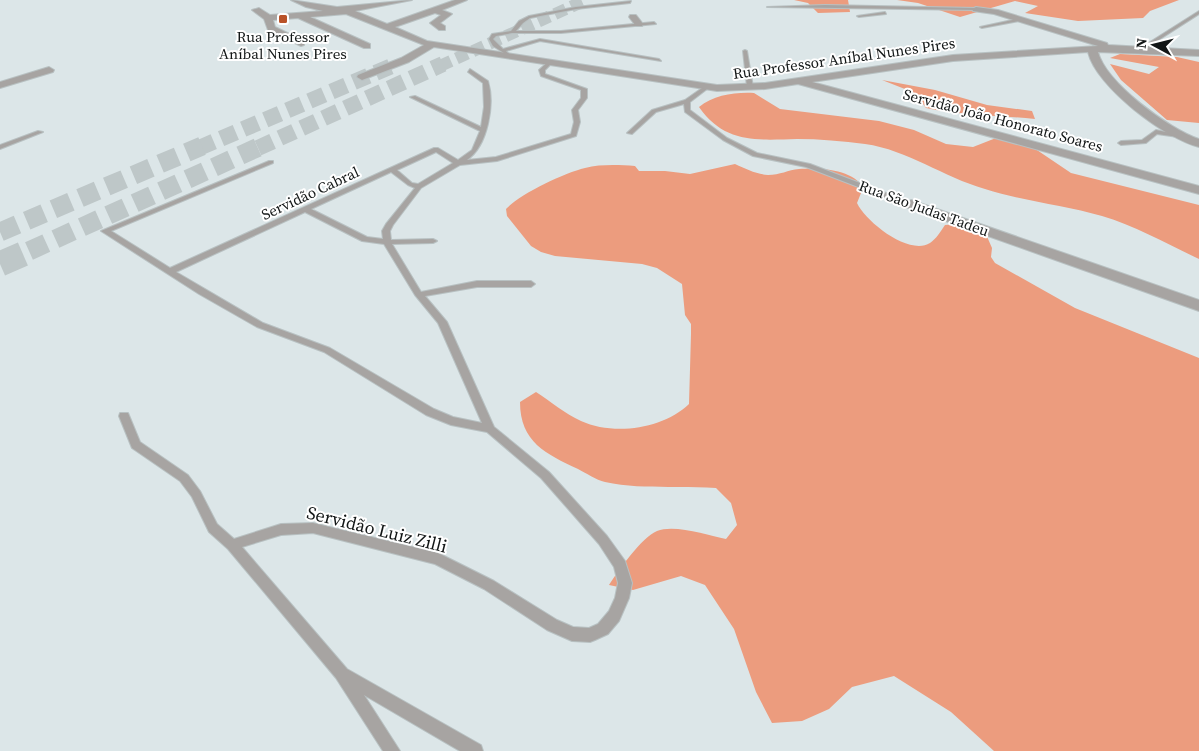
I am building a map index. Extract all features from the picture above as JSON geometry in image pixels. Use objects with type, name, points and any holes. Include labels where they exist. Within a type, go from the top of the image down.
[{"type":"street","points":[[295,0],[320,7],[347,11],[408,0]]},
{"type":"street","points":[[387,26],[463,0]]},
{"type":"street","points":[[976,9],[1022,19],[1113,48],[1199,53]]},
{"type":"street","points":[[256,10],[268,18],[271,28],[301,43]]},
{"type":"street","points":[[434,10],[448,14],[434,23],[442,28]]},
{"type":"street","name":"Rua Professor Aníbal Nunes Pires","points":[[268,18],[347,11],[387,26],[417,41],[505,53],[705,88],[750,87],[798,82],[921,62],[1068,50],[1094,55],[1113,48]]},
{"type":"street","points":[[301,16],[352,39],[368,41]]},
{"type":"street","points":[[327,28],[345,25]]},
{"type":"street","points":[[362,77],[405,60],[433,44]]},
{"type":"street","points":[[1094,55],[1118,87],[1178,135],[1199,143]]},
{"type":"street","points":[[0,85],[49,70]]},
{"type":"street","name":"Servidão João Honorato Soares","points":[[798,82],[1199,190]]},
{"type":"street","name":"Rua São Judas Tadeu","points":[[911,204],[1199,306]]},
{"type":"lane","points":[[512,32],[525,19],[534,16],[630,2]]},
{"type":"lane","points":[[770,7],[825,6],[976,9]]},
{"type":"lane","points":[[860,16],[926,9]]},
{"type":"lane","points":[[1140,50],[1199,12]]},
{"type":"lane","points":[[982,27],[1022,19]]},
{"type":"lane","points":[[654,23],[636,21],[562,32],[497,33],[491,37],[495,45],[505,53],[540,40],[659,60]]},
{"type":"lane","points":[[745,51],[750,87]]},
{"type":"lane","points":[[458,163],[496,159],[574,134],[577,122],[575,110],[585,97],[584,89],[543,75],[542,70],[551,62]]},
{"type":"lane","points":[[387,242],[386,232],[390,224],[419,187],[475,151],[482,130],[488,91],[484,79],[470,71]]},
{"type":"lane","points":[[630,133],[654,111],[687,101],[705,88]]},
{"type":"lane","points":[[413,98],[482,130]]},
{"type":"lane","name":"Rua São Judas Tadeu","points":[[687,101],[687,111],[691,116],[744,150],[755,155],[808,165],[911,204]]},
{"type":"lane","points":[[0,147],[40,132]]},
{"type":"lane","points":[[1121,143],[1144,142],[1156,132],[1178,135]]},
{"type":"lane","name":"Servidão Cabral","points":[[171,271],[436,149],[458,163]]},
{"type":"lane","points":[[271,162],[105,231],[202,292],[260,325],[313,343],[430,412],[451,421],[490,428]]},
{"type":"lane","points":[[393,170],[410,184],[419,187]]},
{"type":"lane","points":[[307,210],[365,239],[387,242],[433,241]]},
{"type":"lane","name":"Servidão Luiz Zilli","points":[[232,545],[294,526],[328,531],[438,559],[489,585],[552,625],[572,634],[590,635],[603,629],[614,616],[622,598],[625,583],[620,565],[578,509],[545,474],[490,428],[442,322],[419,295],[387,242]]},
{"type":"lane","points":[[419,295],[477,284],[531,284]]},
{"type":"lane","points":[[124,416],[128,432],[136,445],[184,478],[196,494],[213,528],[232,545],[340,673],[392,751]]},
{"type":"lane","points":[[340,673],[475,751]]},
{"type":"shaded area","points":[[794,0],[848,0],[850,12],[818,13],[808,3]]},
{"type":"shaded area","points":[[897,0],[1179,0],[1150,11],[1143,18],[1078,21],[1025,13],[1038,6],[1015,1],[960,17],[918,3]]},
{"type":"shaded area","points":[[1120,54],[1177,57],[1199,62],[1199,123],[1167,120],[1121,80],[1110,64],[1149,74],[1159,67],[1110,58]]},
{"type":"shaded area","points":[[882,80],[935,90],[987,105],[1032,111],[1035,119],[967,114],[926,108],[915,93]]},
{"type":"shaded area","points":[[754,93],[780,109],[879,121],[914,130],[946,144],[973,147],[996,138],[1028,144],[1071,173],[1199,205],[1199,259],[1115,220],[1088,212],[985,189],[881,147],[822,140],[755,139],[731,134],[709,119],[699,107],[725,95]]},
{"type":"shaded area","points":[[735,164],[768,175],[807,168],[844,173],[852,177],[863,188],[857,203],[862,211],[889,235],[900,241],[921,246],[930,243],[945,225],[958,224],[985,232],[992,248],[991,257],[995,263],[1075,308],[1199,358],[1199,751],[994,751],[951,712],[894,676],[852,687],[829,709],[802,721],[772,723],[756,692],[734,629],[705,585],[681,576],[633,590],[609,585],[624,563],[644,540],[657,531],[682,529],[726,539],[737,525],[731,503],[716,488],[633,486],[605,482],[595,478],[555,458],[537,445],[525,427],[521,416],[520,402],[536,392],[581,421],[594,426],[608,428],[638,428],[678,413],[689,404],[691,324],[685,315],[682,284],[657,268],[642,264],[555,256],[541,252],[531,246],[507,216],[506,209],[521,197],[543,185],[566,174],[591,167],[610,165],[635,166],[639,171],[665,171],[690,174]]},
{"type":"tunnel","points":[[440,66],[586,0]]},
{"type":"tunnel","points":[[258,148],[443,64]]},
{"type":"tunnel","points":[[199,148],[394,65]]},
{"type":"tunnel","points":[[0,232],[202,146]]},
{"type":"tunnel","points":[[29,251],[261,146]]},
{"type":"tunnel","points":[[0,264],[32,250]]},
{"type":"place","name":"Rua Professor Aníbal Nunes Pires","points":[[283,19]]}]
